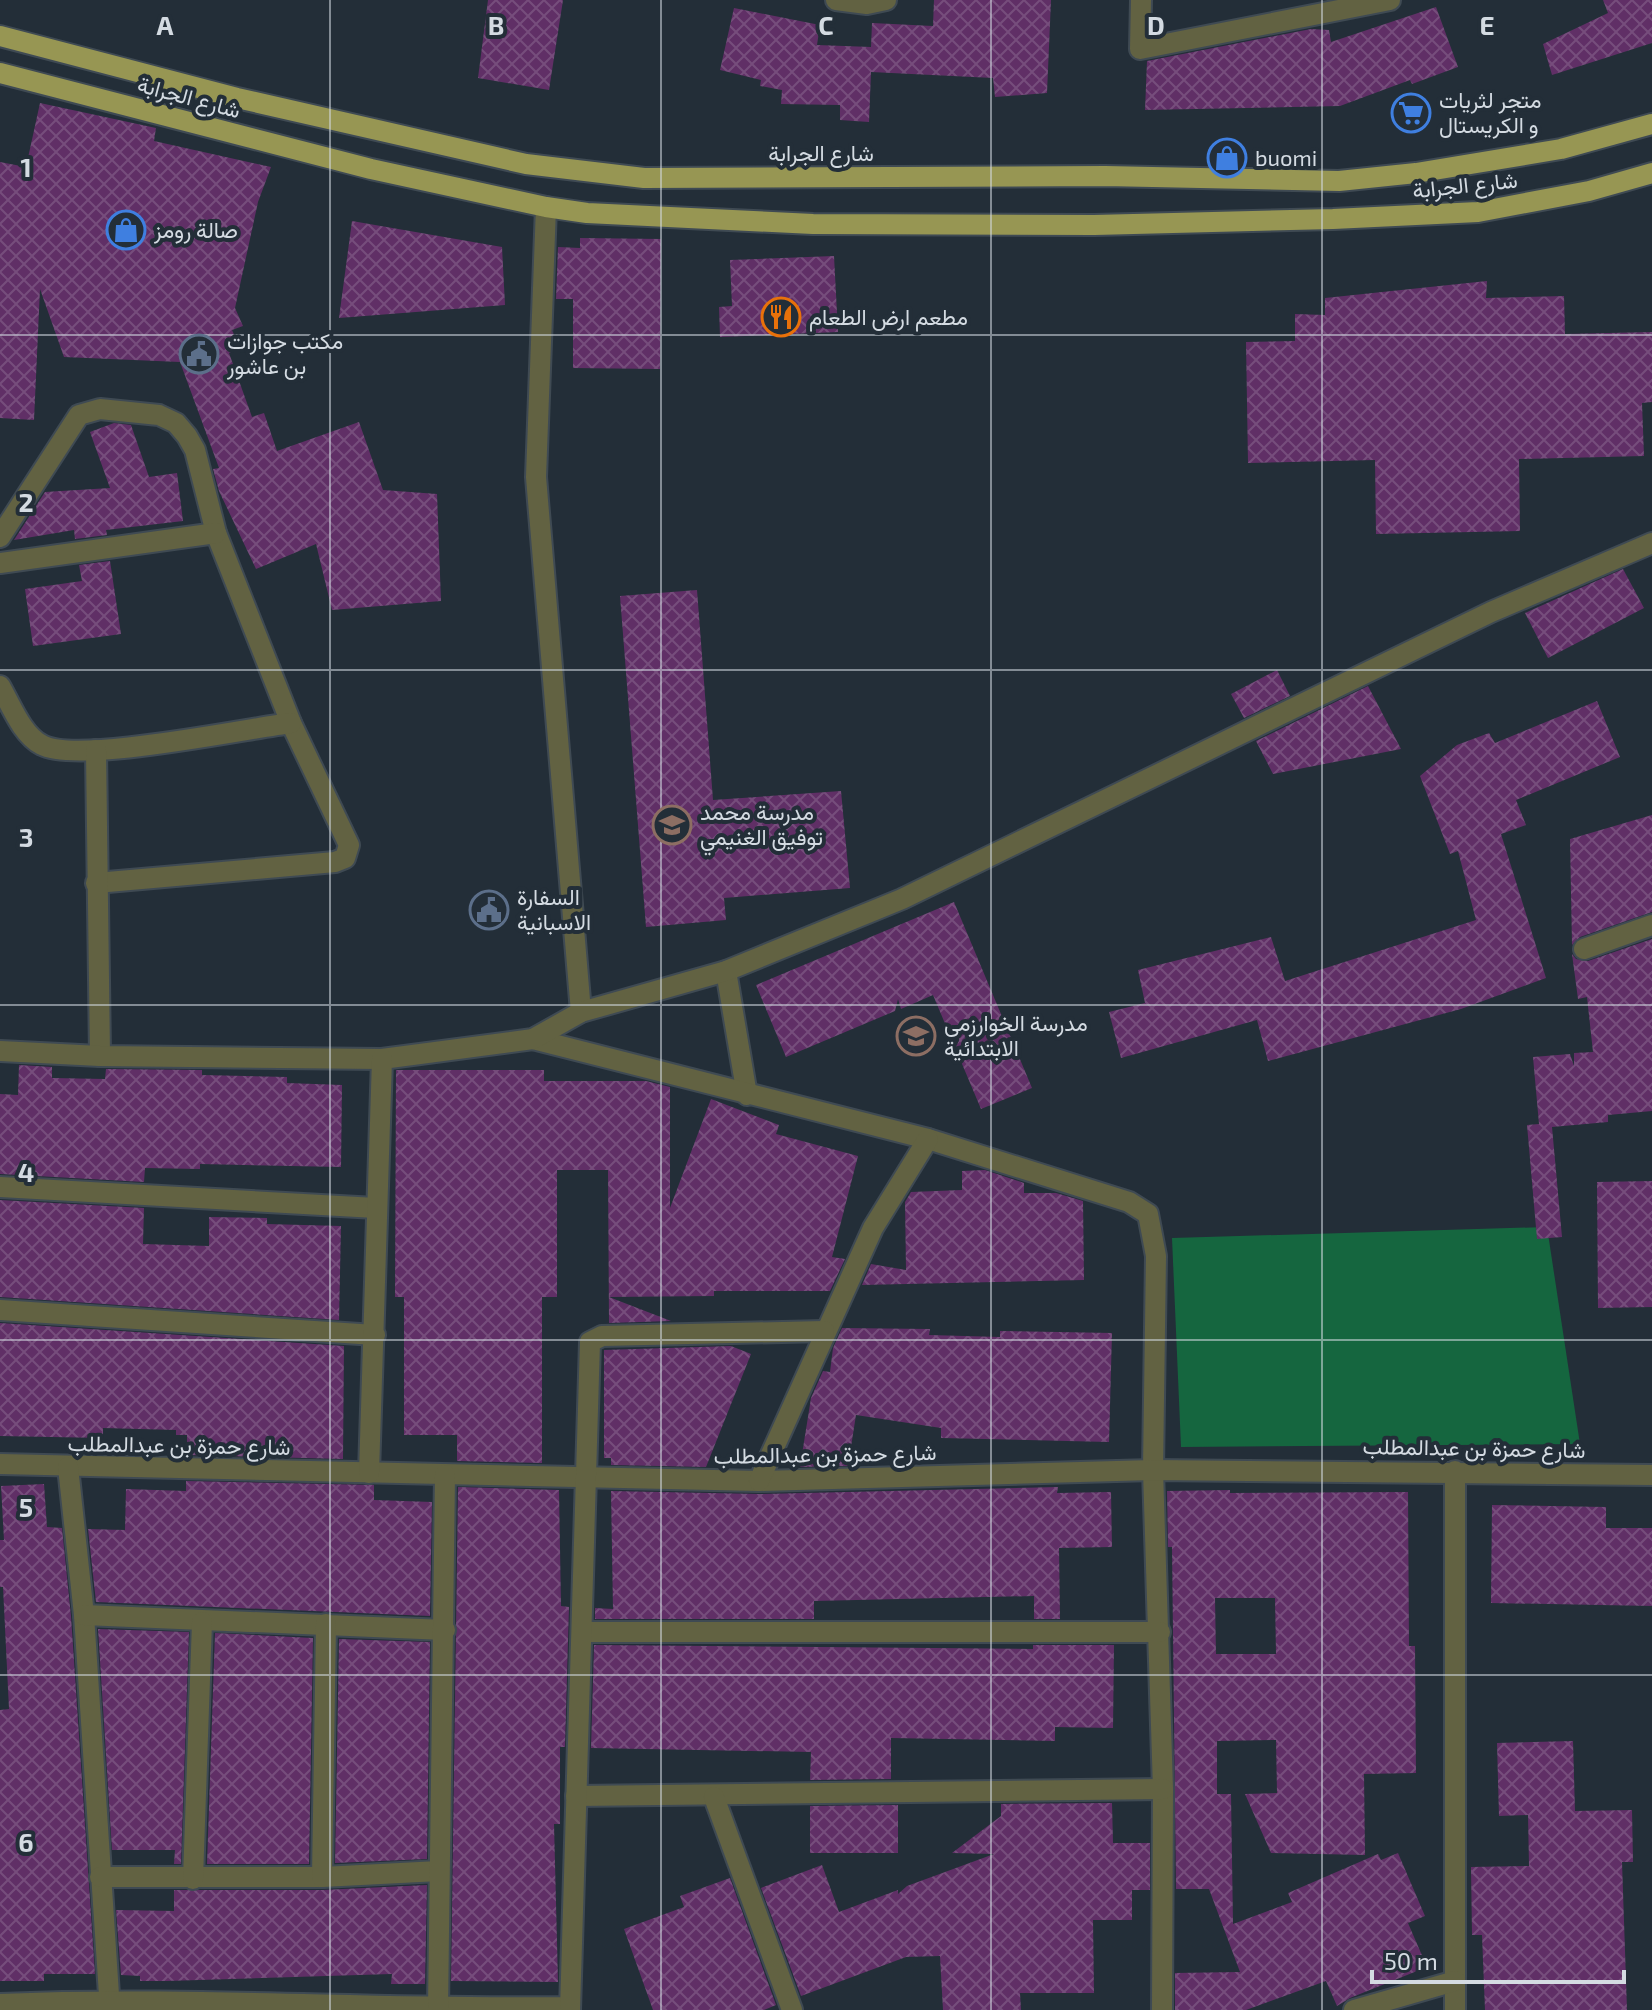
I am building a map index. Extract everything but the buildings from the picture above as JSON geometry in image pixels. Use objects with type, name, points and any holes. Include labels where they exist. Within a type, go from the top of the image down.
[{"type":"main road","name":"شارع الجرابة","points":[[1,43],[526,164],[644,178],[1105,176],[1339,181],[1416,173],[1561,149],[1652,124]]},
{"type":"main road","name":"شارع الجرابة","points":[[0,73],[371,169],[546,207],[813,224],[1094,225],[1478,212],[1589,191],[1652,173]]},
{"type":"street","points":[[836,0],[867,4],[886,0]]},
{"type":"street","points":[[1141,0],[1140,49],[1390,0]]},
{"type":"street","points":[[546,207],[536,477],[581,1012]]},
{"type":"street","points":[[0,537],[76,419],[100,409],[159,415],[176,423],[195,450],[216,533],[291,723],[346,835],[349,852],[345,858],[335,862],[96,883]]},
{"type":"street","points":[[0,563],[216,533]]},
{"type":"street","points":[[0,1051],[100,1056],[382,1059],[533,1039],[581,1012],[726,971],[902,899],[1491,612],[1652,543]]},
{"type":"street","points":[[0,686],[26,731],[38,743],[53,750],[96,750],[291,723]]},
{"type":"street","points":[[96,750],[100,1056]]},
{"type":"street","points":[[1584,949],[1652,925]]},
{"type":"street","points":[[726,971],[747,1095]]},
{"type":"street","points":[[533,1039],[928,1139],[1129,1202],[1148,1214],[1156,1256],[1153,1470],[1163,1789],[1162,2010]]},
{"type":"street","points":[[369,1473],[382,1059]]},
{"type":"street","points":[[759,1481],[873,1228],[928,1139]]},
{"type":"street","points":[[0,1187],[376,1208]]},
{"type":"street","points":[[0,1310],[375,1335]]},
{"type":"street","points":[[0,2004],[570,2008],[588,1350],[594,1338],[824,1331]]},
{"type":"street","name":"شارع حمزة بن عبدالمطلب","points":[[0,1464],[586,1480],[759,1481],[1153,1470],[1652,1475]]},
{"type":"street","points":[[68,1467],[84,1615],[109,2005]]},
{"type":"street","points":[[1455,1471],[1455,2010]]},
{"type":"street","points":[[438,2009],[445,1475]]},
{"type":"street","points":[[84,1615],[445,1630]]},
{"type":"street","points":[[193,1879],[202,1622]]},
{"type":"street","points":[[322,1877],[326,1624]]},
{"type":"street","points":[[582,1632],[1160,1632]]},
{"type":"street","points":[[576,1796],[714,1797],[1163,1789]]},
{"type":"street","points":[[714,1797],[792,2010]]},
{"type":"street","points":[[100,1877],[322,1877],[439,1871]]},
{"type":"street","points":[[1354,2010],[1455,1981]]},
{"type":"green space","points":[[1547,1227],[1580,1444],[1181,1447],[1172,1238]]},
{"type":"place","name":"متجر لثريات و الكريستال","points":[[1411,113]]},
{"type":"place","name":"buomi","points":[[1227,158]]},
{"type":"place","name":"صالة رومز","points":[[126,230]]},
{"type":"place","name":"مطعم ارض الطعام","points":[[781,317]]},
{"type":"place","name":"مكتب جوازات بن عاشور","points":[[199,354]]},
{"type":"place","name":"مدرسة محمد توفيق الغنيمي","points":[[672,825]]},
{"type":"place","name":"السفارة الاسبانية","points":[[489,910]]},
{"type":"place","name":"مدرسة الخوارزمي الابتدائية","points":[[916,1036]]}]
